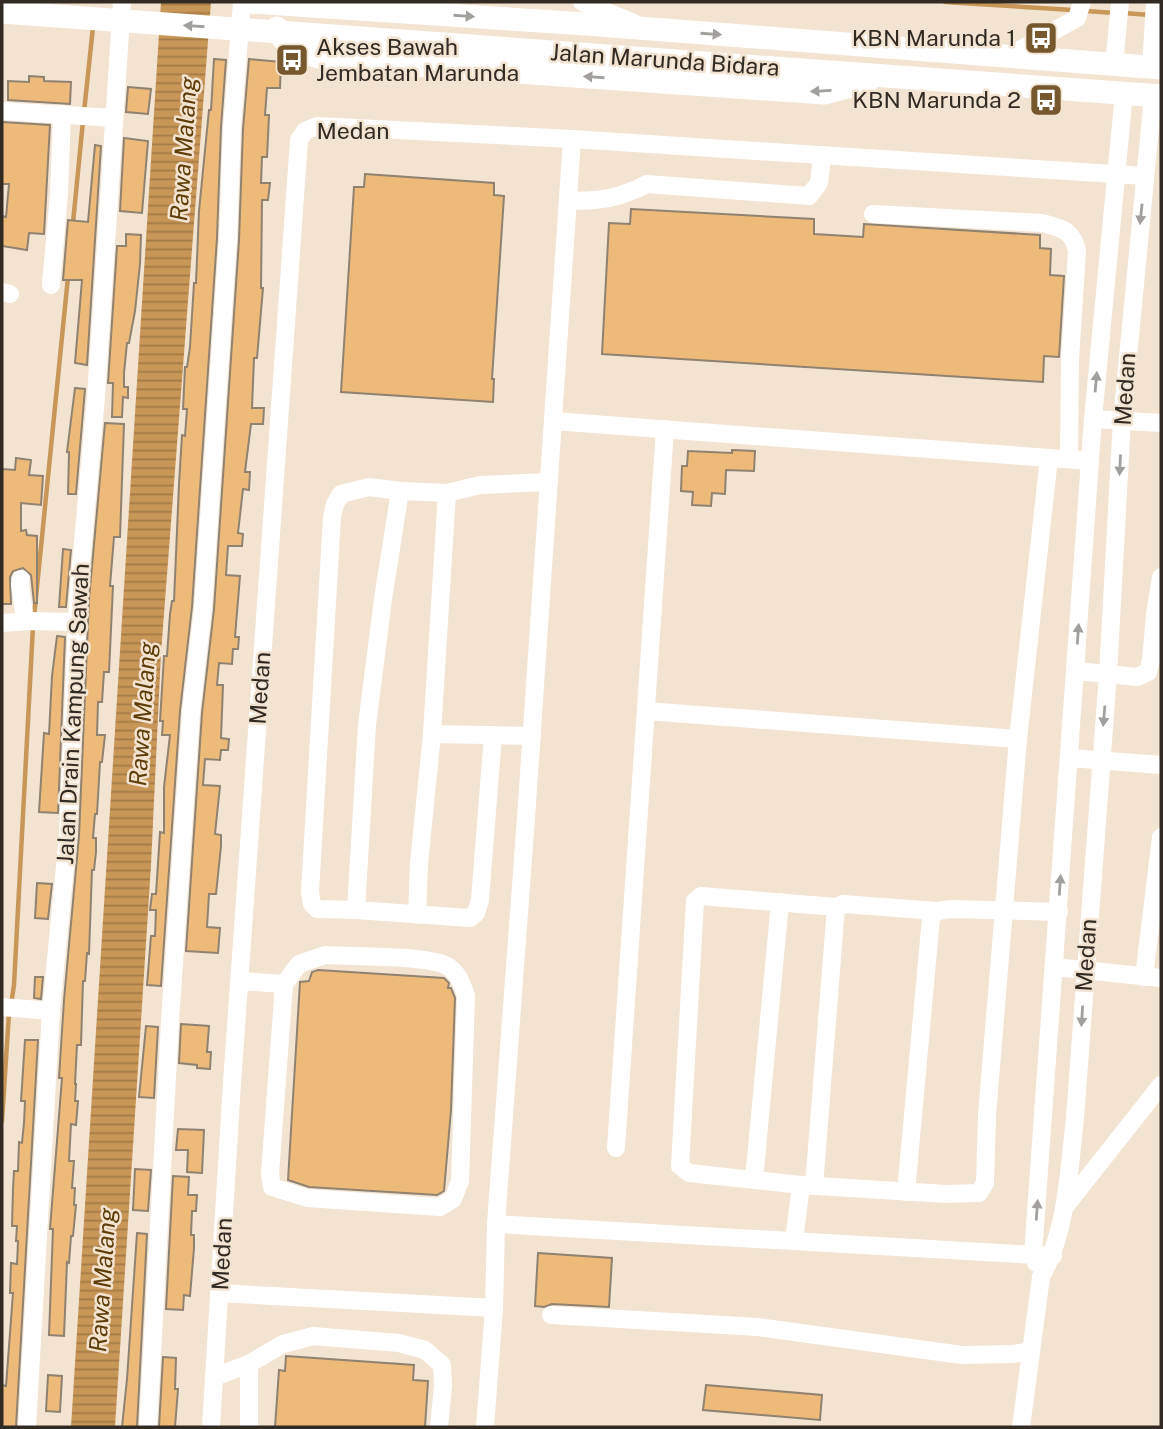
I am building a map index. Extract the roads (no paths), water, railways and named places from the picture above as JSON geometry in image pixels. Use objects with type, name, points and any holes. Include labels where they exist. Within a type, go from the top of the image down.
[{"type":"main road","name":"Jalan Marunda Bidara","points":[[249,2],[584,13],[650,29],[1156,68]]},
{"type":"main road","points":[[274,2],[273,19],[283,43],[297,51],[326,59],[824,93],[887,76]]},
{"type":"main road","name":"Jalan Marunda Bidara","points":[[2,12],[887,76],[1122,104],[1155,102]]},
{"type":"street","name":"Jalan Drain Kampung Sawah","points":[[27,1427],[43,1010],[68,835],[69,622],[96,397],[122,2]]},
{"type":"street","points":[[148,1427],[176,929],[191,712],[203,608],[242,2]]},
{"type":"street","points":[[1114,65],[1119,2]]},
{"type":"street","points":[[1155,2],[1156,68]]},
{"type":"street","points":[[1007,57],[1079,10]]},
{"type":"street","points":[[240,41],[283,43]]},
{"type":"street","name":"Medan","points":[[1041,1277],[1053,1256],[1075,1118],[1108,674],[1122,420],[1147,146],[1155,102]]},
{"type":"street","points":[[1021,1427],[1041,1277],[1034,1254],[1093,419],[1122,104]]},
{"type":"street","points":[[2,111],[114,117]]},
{"type":"street","points":[[51,285],[66,114]]},
{"type":"street","name":"Medan","points":[[211,1427],[239,981],[299,140],[304,131],[317,126],[572,139],[1145,176]]},
{"type":"street","points":[[485,1427],[494,1308],[496,1224],[572,139]]},
{"type":"street","points":[[568,201],[601,201],[628,194],[647,184],[809,196],[819,183],[822,155]]},
{"type":"street","points":[[873,214],[1042,223],[1066,229],[1075,240],[1077,251],[1070,359],[1069,459]]},
{"type":"street","points":[[1093,419],[1161,423]]},
{"type":"street","points":[[553,421],[1090,461]]},
{"type":"street","points":[[616,1148],[665,429]]},
{"type":"street","points":[[1049,458],[1018,739],[1004,909],[987,1115],[985,1183],[979,1193],[906,1192],[689,1173],[680,1166],[695,901],[701,896],[836,907],[844,904],[937,911],[1004,909],[1059,912]]},
{"type":"street","points":[[494,736],[480,900],[476,914],[470,918],[356,909],[317,909],[312,904],[310,892],[332,517],[341,494],[369,487],[447,493],[480,485],[549,482]]},
{"type":"street","points":[[356,909],[367,725],[400,491]]},
{"type":"street","points":[[417,915],[419,863],[432,734],[447,493]]},
{"type":"street","points":[[1076,671],[1137,677],[1155,675],[1153,645],[1161,577]]},
{"type":"street","points":[[21,579],[27,621]]},
{"type":"street","points":[[2,623],[69,622]]},
{"type":"street","points":[[646,710],[1018,739]]},
{"type":"street","points":[[432,734],[532,736]]},
{"type":"street","points":[[1070,758],[1161,765]]},
{"type":"street","points":[[1055,967],[1153,977],[1161,837]]},
{"type":"street","points":[[754,1180],[780,902]]},
{"type":"street","points":[[794,1241],[808,1185],[836,907]]},
{"type":"street","points":[[906,1192],[931,918],[937,911]]},
{"type":"street","points":[[325,955],[416,961],[446,966],[458,977],[466,996],[460,1181],[453,1199],[440,1206],[307,1198],[272,1186],[270,1174],[284,984],[299,964],[325,955]]},
{"type":"street","points":[[239,981],[284,984]]},
{"type":"street","points":[[2,1007],[43,1010]]},
{"type":"street","points":[[1062,1211],[1161,1085]]},
{"type":"street","points":[[496,1224],[1053,1256]]},
{"type":"street","points":[[219,1293],[494,1308]]},
{"type":"street","points":[[551,1315],[758,1327],[962,1355],[1031,1351]]},
{"type":"street","points":[[214,1377],[249,1364],[283,1343],[313,1336],[399,1343],[425,1350],[442,1365],[439,1427]]},
{"type":"street","points":[[249,1364],[250,1427]]},
{"type":"water","name":"Rawa Malang","points":[[161,2],[211,2],[161,653],[151,865],[115,1427],[71,1427]]},
{"type":"waterway","points":[[945,2],[1073,10]]},
{"type":"waterway","points":[[1086,11],[1115,13]]},
{"type":"waterway","points":[[1124,13],[1150,15]]},
{"type":"waterway","points":[[84,112],[93,27]]},
{"type":"waterway","points":[[73,223],[83,121]]},
{"type":"waterway","points":[[34,617],[68,277]]},
{"type":"waterway","points":[[11,1005],[33,626]]},
{"type":"waterway","points":[[2,1121],[9,1013]]},
{"type":"place","name":"KBN Marunda 1","points":[[1041,38]]},
{"type":"place","name":"Akses Bawah Jembatan Marunda","points":[[292,60]]},
{"type":"place","name":"KBN Marunda 2","points":[[1046,100]]}]
